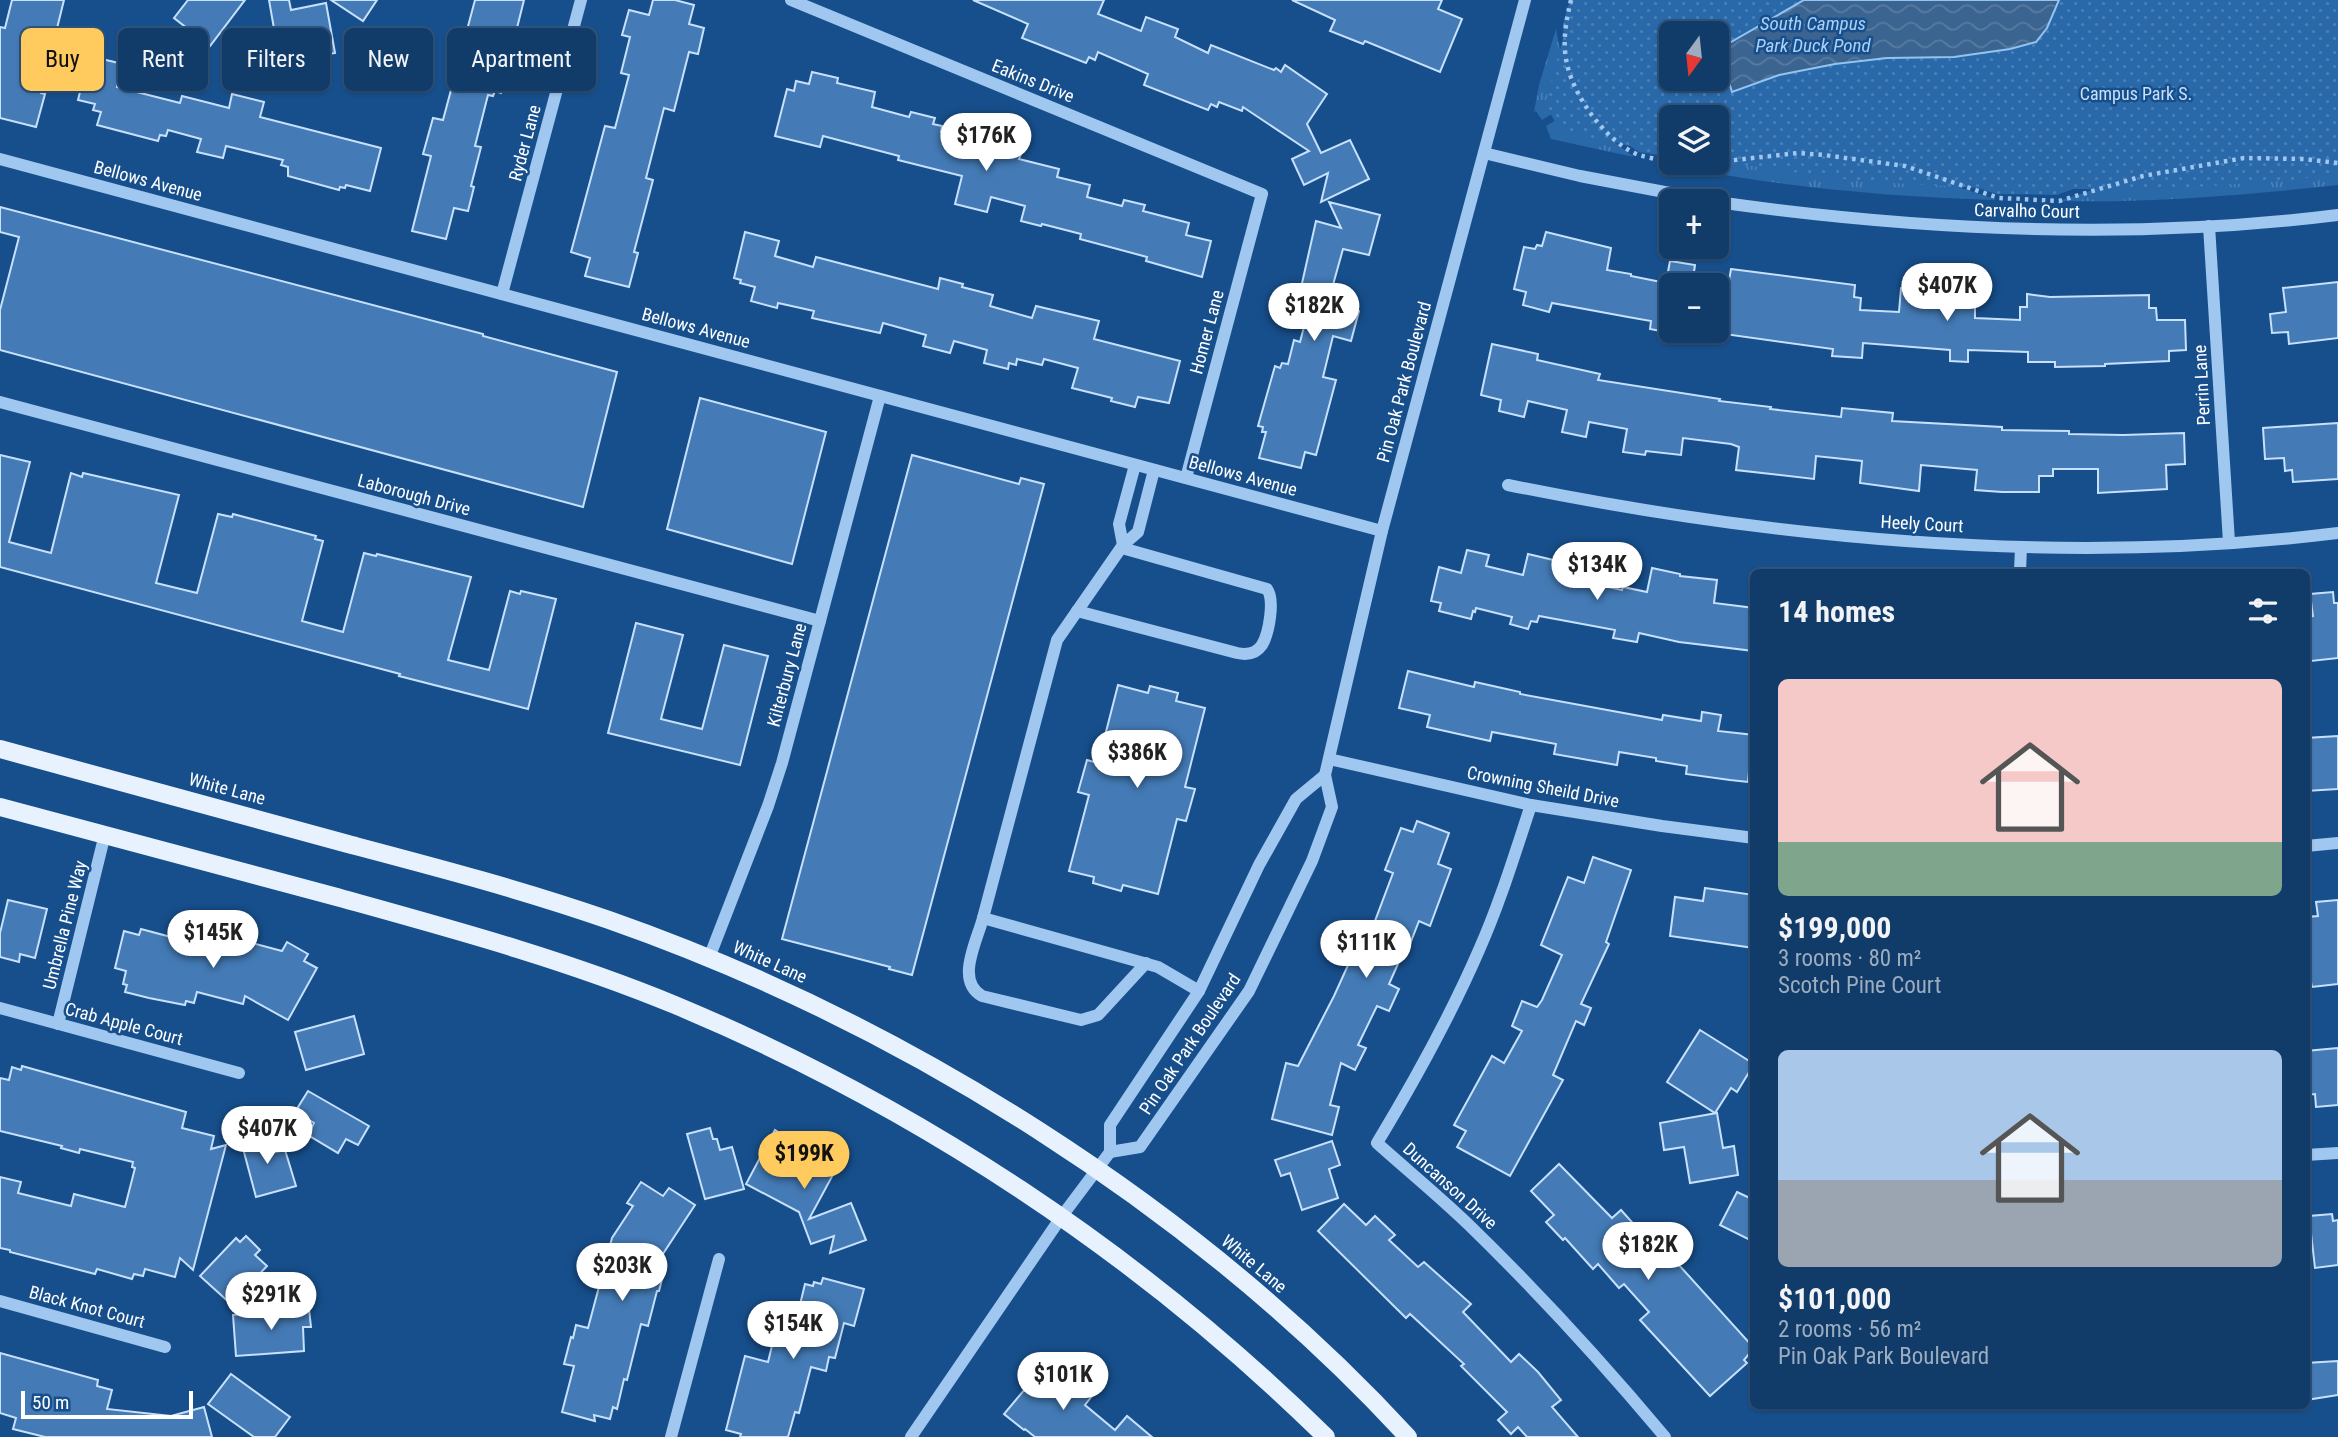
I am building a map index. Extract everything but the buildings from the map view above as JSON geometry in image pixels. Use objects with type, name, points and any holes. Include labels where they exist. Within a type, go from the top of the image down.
[{"type":"main road","name":"White Lane","points":[[0,750],[508,887],[609,920],[709,958],[853,1024],[947,1074],[1008,1111],[1097,1169],[1177,1228],[1260,1296],[1339,1367],[1408,1437]]},
{"type":"main road","points":[[0,807],[473,934],[674,1004],[818,1071],[973,1158],[1062,1216],[1142,1275],[1214,1334],[1326,1437]]},
{"type":"street","name":"Ryder Lane","points":[[502,294],[581,0]]},
{"type":"street","name":"Eakins Drive","points":[[791,0],[1262,194]]},
{"type":"street","name":"Pin Oak Park Boulevard","points":[[1110,1152],[1140,1147],[1249,991],[1312,861],[1332,807],[1325,775],[1382,531],[1525,0]]},
{"type":"street","name":"Carvalho Court","points":[[1484,153],[1659,191]]},
{"type":"street","name":"Bellows Avenue","points":[[0,159],[1382,531]]},
{"type":"street","name":"Homer Lane","points":[[1186,478],[1262,194]]},
{"type":"street","name":"Carvalho Court","points":[[1729,204],[1814,216],[2012,230],[2130,230],[2338,215]]},
{"type":"street","name":"Perrin Lane","points":[[2210,226],[2229,542]]},
{"type":"street","name":"Kilterbury Lane","points":[[709,958],[768,806],[880,396]]},
{"type":"street","name":"Laborough Drive","points":[[0,402],[820,621]]},
{"type":"street","points":[[1123,547],[1119,524],[1135,465]]},
{"type":"street","points":[[1146,963],[1098,1015],[1080,1020],[982,996],[974,992],[967,974],[1057,640],[1123,547],[1138,532],[1154,470]]},
{"type":"street","name":"Heely Court","points":[[1508,485],[1617,507],[1841,537],[2021,547],[2229,542],[2338,533]]},
{"type":"street","points":[[1077,611],[1246,655],[1263,644],[1272,605],[1267,589],[1123,547]]},
{"type":"street","points":[[2020,569],[2021,547]]},
{"type":"street","name":"Crowning Sheild Drive","points":[[1329,759],[1531,804],[1750,837]]},
{"type":"street","name":"Pin Oak Park Boulevard","points":[[918,1434],[1062,1216],[1110,1152],[1110,1125],[1199,991],[1259,865],[1296,799],[1325,775]]},
{"type":"street","name":"Duncanson Drive","points":[[1531,804],[1504,888],[1480,949],[1443,1029],[1377,1143],[1467,1223],[1550,1307],[1604,1364],[1665,1437]]},
{"type":"street","name":"Umbrella Pine Way","points":[[58,1024],[105,834]]},
{"type":"street","points":[[2310,846],[2338,843]]},
{"type":"street","points":[[983,918],[1158,967],[1199,991]]},
{"type":"street","name":"Crab Apple Court","points":[[0,1008],[239,1073]]},
{"type":"street","points":[[2310,1155],[2338,1153]]},
{"type":"street","points":[[671,1437],[719,1259]]},
{"type":"street","name":"Black Knot Court","points":[[0,1301],[165,1347]]},
{"type":"path","points":[[1571,0],[1564,28],[1567,65],[1583,103],[1606,132],[1637,154],[1659,159]]},
{"type":"path","points":[[1729,161],[1798,153],[1824,155],[1905,166],[1999,198],[2059,201],[2143,176],[2244,158],[2304,159],[2338,163]]},
{"type":"green space","name":"Campus Park S.","points":[[1570,0],[2338,0],[2338,174],[2168,189],[2073,189],[2057,195],[1997,194],[1978,188],[1858,181],[1729,163],[1729,105],[1659,105],[1659,155],[1639,152],[1630,146],[1561,131],[1545,105],[1564,35],[1563,24]]},
{"type":"green space","points":[[1556,29],[1562,61],[1576,99],[1542,120],[1536,111],[1534,112]]},
{"type":"green space","points":[[1580,106],[1605,135],[1634,157],[1551,139],[1546,126]]},
{"type":"green space","points":[[1782,157],[1905,169],[1997,200],[1833,190],[1725,175],[1729,175],[1729,163]]},
{"type":"green space","points":[[2338,164],[2338,185],[2199,198],[2059,201],[2147,172]]},
{"type":"water","name":"South Campus Park Duck Pond","points":[[1804,0],[2059,0],[2047,28],[2036,42],[2010,49],[1954,57],[1887,58],[1835,64],[1779,75],[1732,92],[1729,82],[1729,43]]}]
